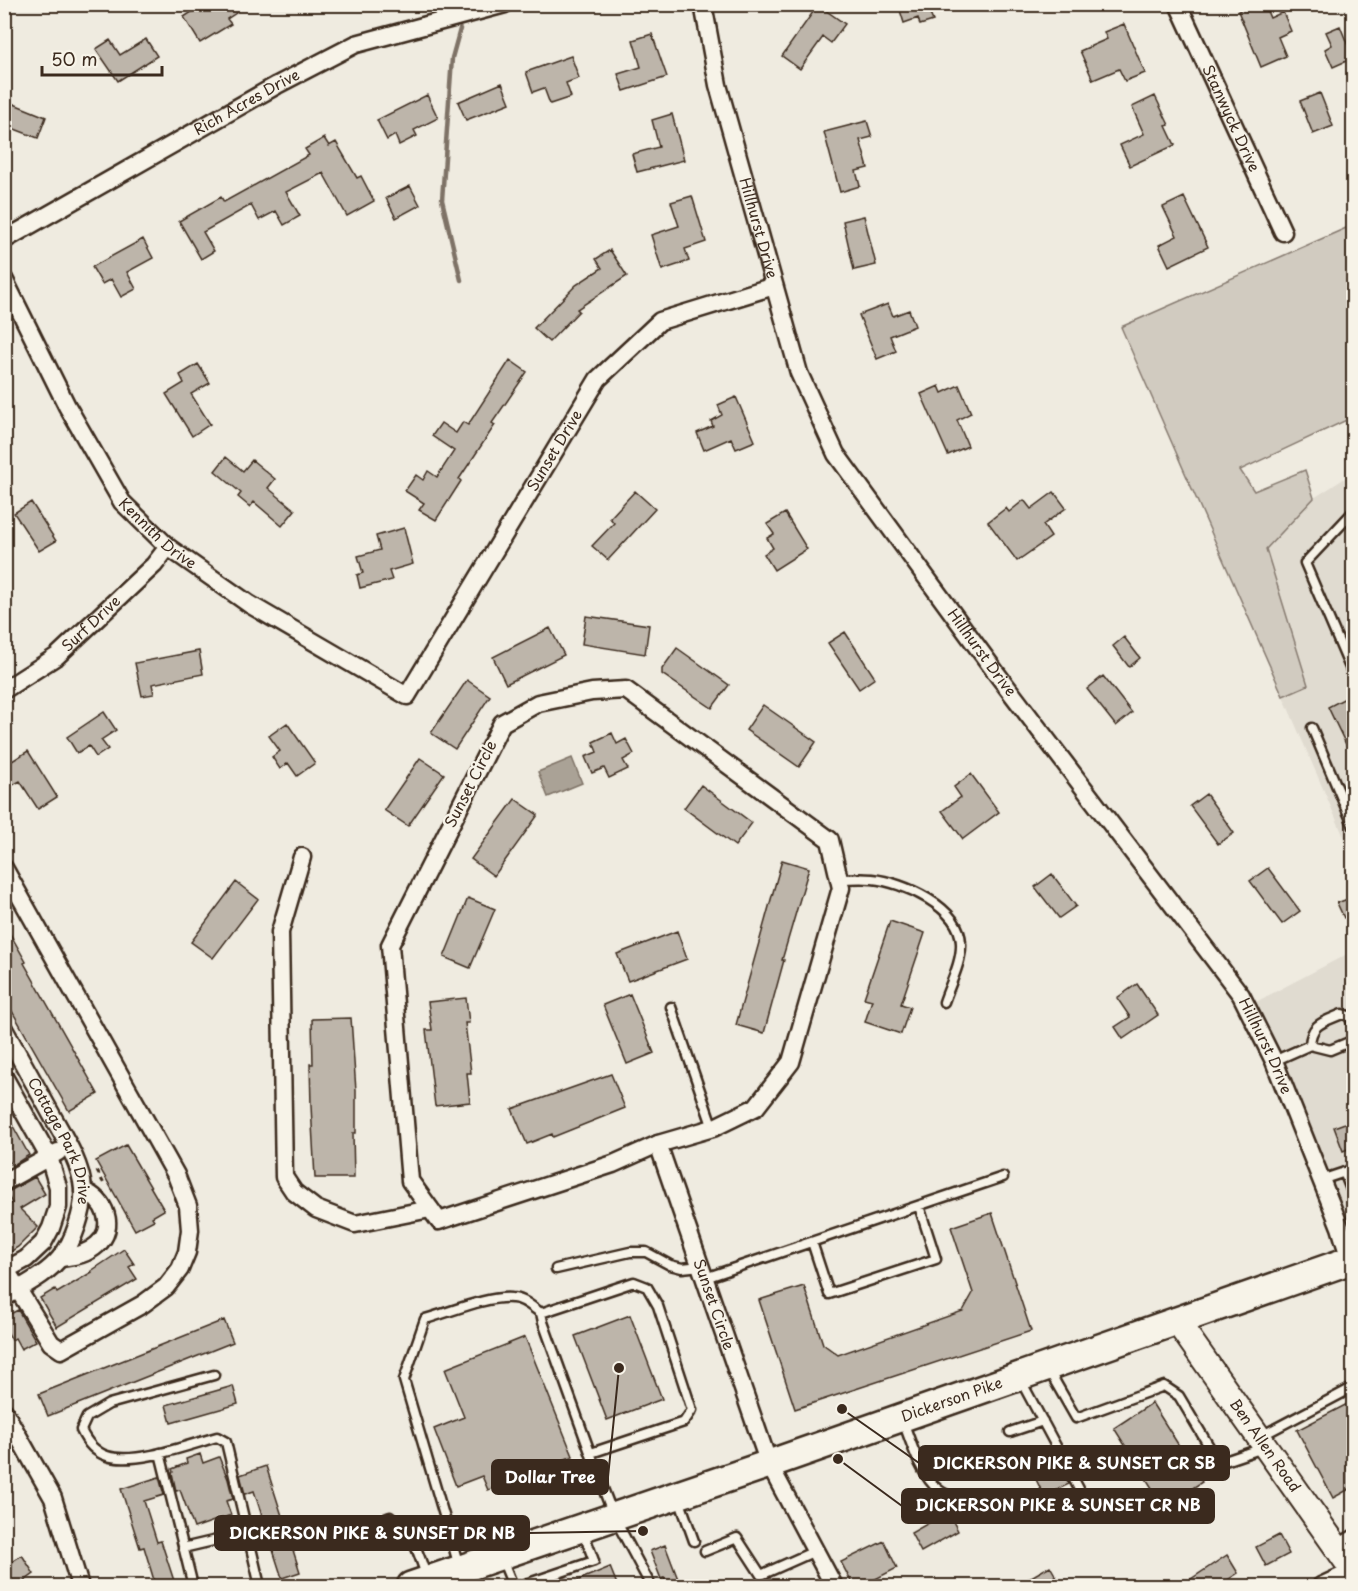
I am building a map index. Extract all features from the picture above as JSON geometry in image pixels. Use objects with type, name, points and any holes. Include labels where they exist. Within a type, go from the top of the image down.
[{"type":"main road","name":"Dickerson Pike","points":[[419,1584],[1352,1260]]},
{"type":"street","name":"Rich Acres Drive","points":[[4,240],[277,86],[356,45],[506,4]]},
{"type":"street","name":"Hillhurst Drive","points":[[703,4],[718,85],[799,373],[836,454],[997,674],[1241,995],[1274,1061],[1321,1180],[1348,1232],[1352,1260]]},
{"type":"street","name":"Stanwyck Drive","points":[[1178,4],[1283,232]]},
{"type":"street","name":"Kennith Drive","points":[[4,279],[67,406],[122,502],[168,547],[249,604],[407,696]]},
{"type":"street","name":"Sunset Drive","points":[[407,696],[598,379],[660,321],[774,286]]},
{"type":"street","name":"Surf Drive","points":[[4,690],[57,656],[146,573],[168,547]]},
{"type":"street","name":"Sunset Circle","points":[[626,690],[830,840],[839,879],[841,888],[791,1062],[756,1107],[713,1128],[658,1144],[613,1164],[439,1221],[410,1181],[390,945],[502,723],[538,703],[592,692],[626,690]]},
{"type":"street","points":[[302,857],[280,932],[284,1177],[294,1192],[316,1209],[355,1224],[430,1209]]},
{"type":"street","points":[[4,868],[176,1175],[188,1206],[190,1230],[187,1252],[180,1269],[166,1287],[143,1304],[61,1350],[51,1343],[11,1293],[5,1271]]},
{"type":"street","name":"Cottage Park Drive","points":[[4,1029],[69,1145],[81,1177],[83,1191],[80,1214],[74,1233],[61,1258],[36,1280],[11,1293]]},
{"type":"street","name":"Cottage Park Drive","points":[[4,1077],[49,1157],[58,1187],[58,1207],[43,1243],[26,1259],[5,1271]]},
{"type":"street","name":"Sunset Circle","points":[[658,1144],[770,1464]]},
{"type":"street","points":[[4,1182],[69,1145]]},
{"type":"street","points":[[61,1258],[80,1255],[98,1244],[104,1236],[106,1215],[103,1205],[94,1195],[83,1191]]},
{"type":"street","name":"Ben Allen Road","points":[[1176,1320],[1262,1442],[1344,1540],[1353,1572]]},
{"type":"street","points":[[4,1411],[53,1498],[80,1587]]},
{"type":"street","points":[[770,1464],[834,1587]]},
{"type":"street","points":[[1321,1587],[1353,1572]]},
{"type":"lane","points":[[1353,511],[1305,563],[1351,670],[1353,669]]},
{"type":"lane","points":[[1312,728],[1353,827]]},
{"type":"lane","points":[[839,879],[874,879],[909,890],[939,905],[954,921],[962,942],[960,955],[944,1002]]},
{"type":"lane","points":[[671,1006],[713,1128]]},
{"type":"lane","points":[[1310,1045],[1312,1031],[1321,1023],[1332,1018],[1345,1014],[1353,1027]]},
{"type":"lane","points":[[1274,1061],[1310,1045],[1330,1050],[1353,1040]]},
{"type":"lane","points":[[1321,1180],[1353,1168]]},
{"type":"lane","points":[[1344,1172],[1353,1197]]},
{"type":"lane","points":[[556,1269],[630,1252],[646,1252],[670,1265],[703,1272],[812,1242],[1003,1177]]},
{"type":"lane","points":[[812,1242],[829,1294],[936,1259],[919,1206]]},
{"type":"lane","points":[[541,1313],[634,1282],[647,1287],[658,1306],[692,1410],[684,1422],[591,1453]]},
{"type":"lane","points":[[460,1570],[404,1380],[425,1319],[491,1300],[514,1298],[526,1302],[541,1313],[614,1517],[651,1587]]},
{"type":"lane","points":[[1046,1366],[1076,1418],[1164,1386],[1179,1396],[1219,1463],[1262,1442],[1353,1387]]},
{"type":"lane","points":[[213,1375],[109,1404],[87,1418],[81,1430],[87,1442],[107,1456],[142,1457],[217,1437],[226,1442],[260,1587]]},
{"type":"lane","points":[[1018,1376],[1079,1489],[1079,1501],[1069,1511]]},
{"type":"lane","points":[[902,1417],[921,1464],[931,1483],[938,1490],[1013,1515]]},
{"type":"lane","points":[[1010,1432],[1043,1421]]},
{"type":"lane","points":[[160,1453],[193,1587]]},
{"type":"lane","points":[[678,1495],[694,1541]]},
{"type":"lane","points":[[318,1544],[390,1517],[403,1526],[412,1537],[419,1584]]},
{"type":"lane","points":[[520,1587],[594,1562],[582,1528]]},
{"type":"lane","points":[[183,1548],[247,1533]]},
{"type":"lane","points":[[705,1551],[737,1538],[761,1575],[815,1551]]},
{"type":"lane","points":[[500,1556],[513,1587]]},
{"type":"shaded area","points":[[1353,225],[1353,417],[1240,470],[1254,491],[1305,470],[1314,498],[1266,549],[1308,685],[1283,696],[1121,327]]},
{"type":"shaded area","points":[[1353,473],[1353,858],[1283,696],[1308,685],[1266,549],[1314,498]]},
{"type":"shaded area","points":[[572,758],[582,783],[548,797],[538,772]]},
{"type":"shaded area","points":[[1353,951],[1353,1231],[1254,1003]]},
{"type":"building","points":[[204,4],[231,4],[236,13],[227,19],[231,24],[200,43],[184,17]]},
{"type":"building","points":[[898,4],[953,4],[953,6],[930,14],[933,21],[920,25],[918,18],[904,23]]},
{"type":"building","points":[[1252,4],[1264,4],[1270,18],[1283,12],[1291,31],[1278,37],[1286,56],[1261,67],[1238,11]]},
{"type":"building","points":[[818,5],[845,24],[831,43],[823,37],[800,69],[782,56]]},
{"type":"building","points":[[1124,24],[1145,73],[1125,81],[1119,69],[1093,80],[1080,51],[1107,39],[1104,32]]},
{"type":"building","points":[[1340,26],[1353,58],[1333,67],[1325,49],[1332,45],[1326,32]]},
{"type":"building","points":[[652,34],[667,77],[624,91],[618,74],[641,67],[633,40]]},
{"type":"building","points":[[146,39],[157,56],[118,81],[96,49],[110,40],[120,55]]},
{"type":"building","points":[[571,56],[579,78],[566,83],[571,97],[550,104],[544,88],[533,92],[526,72]]},
{"type":"building","points":[[502,83],[510,103],[466,120],[458,102]]},
{"type":"building","points":[[1320,93],[1333,126],[1313,134],[1300,101]]},
{"type":"building","points":[[427,95],[438,118],[414,130],[417,136],[399,145],[395,135],[387,140],[377,120]]},
{"type":"building","points":[[1155,96],[1169,125],[1166,126],[1175,145],[1130,166],[1120,145],[1144,134],[1132,107]]},
{"type":"building","points":[[4,100],[46,117],[38,138],[4,125]]},
{"type":"building","points":[[672,114],[684,160],[637,172],[632,154],[659,147],[652,120]]},
{"type":"building","points":[[867,121],[872,137],[860,140],[868,168],[856,171],[860,186],[840,192],[824,132]]},
{"type":"building","points":[[324,138],[329,146],[336,142],[357,178],[361,176],[374,201],[347,216],[323,173],[286,192],[300,216],[284,225],[276,211],[259,220],[251,205],[203,232],[214,251],[201,259],[179,221],[221,197],[224,202],[309,155],[305,149]]},
{"type":"building","points":[[410,186],[420,205],[396,218],[386,198]]},
{"type":"building","points":[[692,196],[706,242],[685,249],[689,261],[662,270],[651,235],[679,226],[671,202]]},
{"type":"building","points":[[1184,197],[1208,247],[1169,266],[1159,245],[1177,236],[1163,207]]},
{"type":"building","points":[[864,216],[876,265],[854,270],[843,221]]},
{"type":"building","points":[[143,239],[153,258],[127,272],[136,289],[121,297],[111,279],[102,284],[92,267]]},
{"type":"building","points":[[610,250],[627,276],[577,309],[579,311],[549,342],[534,328],[576,285],[602,268],[596,259]]},
{"type":"building","points":[[888,304],[893,316],[909,310],[915,326],[890,336],[896,351],[877,359],[859,315]]},
{"type":"building","points":[[510,360],[527,372],[492,423],[495,425],[459,479],[461,481],[436,520],[419,510],[424,503],[405,491],[416,475],[423,480],[428,471],[437,477],[454,451],[432,436],[441,423],[456,433],[463,422],[468,425]]},
{"type":"building","points":[[198,364],[210,383],[191,394],[210,424],[192,436],[166,394],[184,383],[180,375]]},
{"type":"building","points":[[959,385],[971,413],[957,420],[968,446],[948,455],[921,394],[939,386],[942,393]]},
{"type":"building","points":[[736,397],[755,441],[736,449],[731,438],[704,450],[697,433],[713,426],[711,421],[722,415],[718,405]]},
{"type":"building","points":[[226,457],[243,471],[252,460],[275,479],[268,488],[295,510],[282,526],[254,502],[250,507],[238,497],[241,493],[215,471]]},
{"type":"building","points":[[635,491],[655,509],[608,560],[592,546],[614,523],[610,518]]},
{"type":"building","points":[[1054,492],[1066,508],[1043,525],[1051,537],[1017,561],[988,522],[1006,508],[1009,512],[1024,500],[1031,509]]},
{"type":"building","points":[[31,502],[56,541],[39,551],[14,513]]},
{"type":"building","points":[[785,513],[807,549],[774,570],[764,554],[773,548],[767,538],[774,534],[767,524]]},
{"type":"building","points":[[404,528],[413,564],[389,571],[392,580],[360,588],[357,575],[363,573],[358,556],[380,550],[376,536]]},
{"type":"building","points":[[586,616],[649,625],[645,654],[582,644]]},
{"type":"building","points":[[550,628],[564,655],[506,684],[493,657]]},
{"type":"building","points":[[845,632],[875,678],[859,689],[828,643]]},
{"type":"building","points":[[1124,637],[1140,658],[1129,667],[1113,646]]},
{"type":"building","points":[[677,648],[729,685],[712,708],[662,674],[662,669]]},
{"type":"building","points":[[199,651],[203,674],[152,684],[154,694],[142,696],[135,663]]},
{"type":"building","points":[[1103,676],[1132,713],[1116,726],[1087,689]]},
{"type":"building","points":[[467,680],[490,696],[455,749],[431,733]]},
{"type":"building","points":[[1353,694],[1353,759],[1328,707]]},
{"type":"building","points":[[763,705],[816,742],[799,767],[746,730]]},
{"type":"building","points":[[104,712],[116,730],[101,740],[108,749],[96,757],[89,746],[77,753],[67,737]]},
{"type":"building","points":[[287,723],[315,763],[297,776],[288,763],[280,769],[272,757],[280,751],[269,736]]},
{"type":"building","points":[[612,733],[617,744],[626,739],[634,754],[623,760],[628,769],[609,778],[604,768],[592,773],[585,757],[597,752],[593,742]]},
{"type":"building","points":[[28,751],[57,797],[38,809],[20,781],[4,790],[4,766]]},
{"type":"building","points":[[420,758],[444,774],[408,826],[384,810]]},
{"type":"building","points":[[971,774],[999,812],[963,839],[942,811],[961,797],[954,787]]},
{"type":"building","points":[[701,785],[752,823],[735,846],[684,808]]},
{"type":"building","points":[[1206,794],[1234,833],[1218,844],[1190,806]]},
{"type":"building","points":[[515,799],[538,815],[494,876],[471,859]]},
{"type":"building","points":[[782,860],[809,868],[782,960],[784,960],[764,1033],[736,1025]]},
{"type":"building","points":[[1268,868],[1300,911],[1282,924],[1250,881]]},
{"type":"building","points":[[1052,874],[1076,906],[1059,918],[1035,887]]},
{"type":"building","points":[[236,882],[258,899],[213,958],[191,942]]},
{"type":"building","points":[[1353,897],[1353,913],[1344,918],[1337,903]]},
{"type":"building","points":[[468,898],[495,909],[470,968],[444,957]]},
{"type":"building","points":[[890,921],[925,933],[901,1004],[910,1007],[901,1034],[865,1022],[872,1000],[864,998]]},
{"type":"building","points":[[4,923],[98,1094],[69,1111],[4,997]]},
{"type":"building","points":[[677,931],[687,959],[628,981],[617,954]]},
{"type":"building","points":[[1137,984],[1158,1015],[1123,1039],[1115,1027],[1130,1017],[1117,998]]},
{"type":"building","points":[[630,994],[654,1053],[627,1064],[603,1005]]},
{"type":"building","points":[[466,998],[469,1023],[465,1023],[471,1073],[467,1073],[470,1102],[435,1106],[426,1030],[432,1030],[428,1002]]},
{"type":"building","points":[[351,1018],[356,1091],[356,1133],[353,1133],[354,1178],[315,1178],[310,1064],[313,1064],[312,1019]]},
{"type":"building","points":[[611,1074],[625,1108],[553,1137],[552,1134],[527,1144],[512,1109]]},
{"type":"building","points":[[4,1110],[29,1155],[12,1166],[8,1159],[4,1161]]},
{"type":"building","points":[[1353,1120],[1353,1147],[1343,1151],[1334,1127]]},
{"type":"building","points":[[126,1145],[164,1210],[152,1217],[154,1220],[135,1230],[96,1161]]},
{"type":"building","points":[[35,1177],[45,1194],[20,1209],[38,1227],[18,1247],[4,1256],[4,1210],[12,1203],[6,1193]]},
{"type":"building","points":[[992,1213],[1031,1331],[795,1409],[759,1300],[804,1286],[823,1344],[838,1355],[963,1311],[973,1293],[951,1227]]},
{"type":"building","points":[[124,1249],[134,1264],[129,1267],[137,1279],[57,1327],[40,1298],[55,1289],[57,1293]]},
{"type":"building","points":[[18,1310],[36,1341],[21,1349],[15,1338],[12,1340],[4,1327],[4,1317]]},
{"type":"building","points":[[630,1315],[662,1399],[607,1420],[575,1336]]},
{"type":"building","points":[[224,1320],[233,1342],[48,1416],[39,1394]]},
{"type":"building","points":[[525,1337],[573,1456],[488,1490],[482,1476],[456,1486],[434,1429],[464,1417],[445,1369]]},
{"type":"building","points":[[233,1386],[238,1404],[171,1423],[166,1405]]},
{"type":"building","points":[[1353,1401],[1353,1487],[1333,1498],[1297,1430]]},
{"type":"building","points":[[1152,1403],[1202,1482],[1164,1507],[1114,1428]]},
{"type":"building","points":[[200,1454],[203,1463],[219,1457],[233,1499],[226,1501],[231,1515],[194,1528],[180,1490],[176,1491],[172,1469],[187,1463],[186,1459]]},
{"type":"building","points":[[1056,1460],[1069,1484],[1044,1496],[1032,1471]]},
{"type":"building","points":[[266,1466],[300,1572],[282,1578],[254,1491],[245,1494],[240,1475]]},
{"type":"building","points":[[159,1477],[164,1495],[144,1501],[157,1542],[161,1541],[176,1587],[156,1587],[144,1547],[140,1548],[121,1489]]},
{"type":"building","points":[[948,1512],[958,1531],[921,1552],[911,1533]]},
{"type":"building","points":[[1279,1535],[1289,1554],[1266,1566],[1256,1547]]},
{"type":"building","points":[[884,1541],[897,1568],[860,1587],[854,1587],[841,1562]]},
{"type":"building","points":[[665,1545],[681,1587],[668,1587],[664,1578],[661,1579],[650,1551]]},
{"type":"building","points":[[22,1555],[34,1574],[16,1587],[4,1587],[4,1567]]},
{"type":"building","points":[[1227,1555],[1238,1573],[1217,1587],[1179,1587]]},
{"type":"building","points":[[1050,1566],[1062,1587],[1014,1587]]},
{"type":"building","points":[[610,1567],[618,1587],[564,1587],[564,1586]]},
{"type":"waterway","points":[[460,29],[452,58],[442,200],[461,280]]},
{"type":"place","name":"Dollar Tree","points":[[619,1368]]},
{"type":"place","name":"DICKERSON PIKE & SUNSET CR SB","points":[[842,1409]]},
{"type":"place","name":"DICKERSON PIKE & SUNSET CR NB","points":[[838,1459]]},
{"type":"place","name":"DICKERSON PIKE & SUNSET DR NB","points":[[643,1531]]}]
